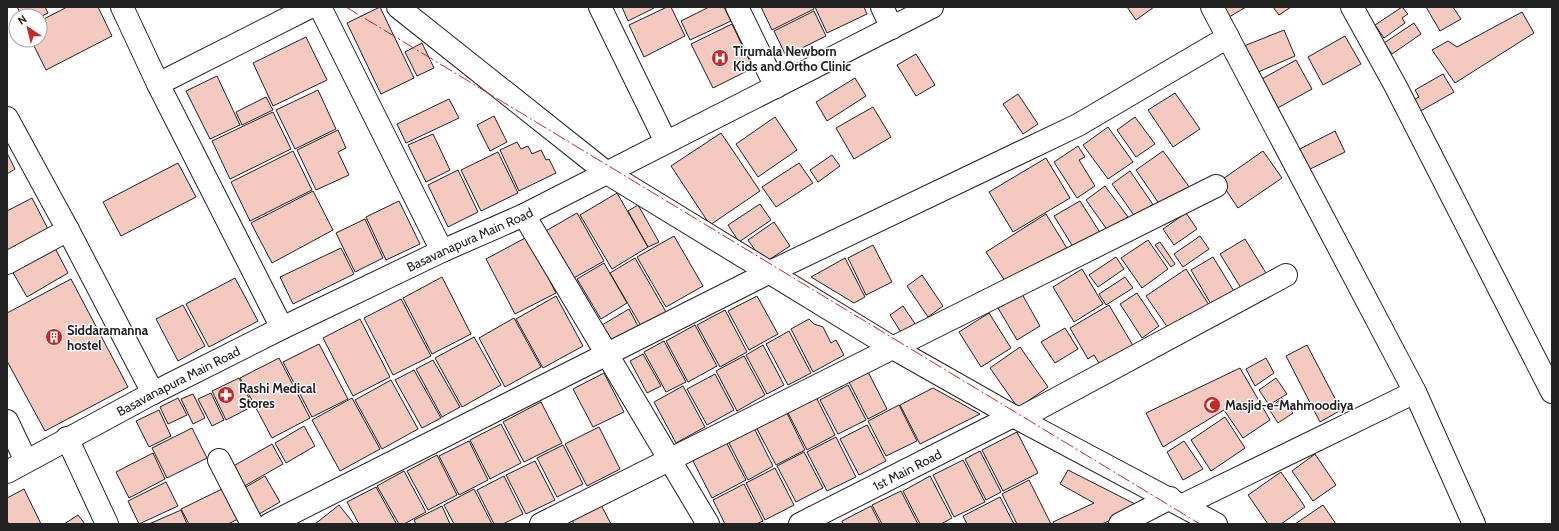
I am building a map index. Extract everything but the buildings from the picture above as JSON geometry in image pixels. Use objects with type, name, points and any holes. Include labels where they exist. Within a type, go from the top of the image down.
[{"type":"street","points":[[122,7],[158,84],[282,328]]},
{"type":"street","points":[[158,84],[310,7]]},
{"type":"street","points":[[320,7],[442,251]]},
{"type":"street","points":[[398,7],[607,173],[768,273],[893,348],[1016,418],[1216,524]]},
{"type":"street","points":[[600,7],[666,142]]},
{"type":"street","points":[[738,7],[776,86]]},
{"type":"street","points":[[882,7],[892,28]]},
{"type":"street","name":"Basavanapura Main Road","points":[[7,472],[67,438],[282,328],[442,251],[524,215],[932,7]]},
{"type":"street","points":[[1212,7],[1414,392],[1474,524]]},
{"type":"street","points":[[1352,7],[1395,85],[1552,392]]},
{"type":"street","points":[[270,524],[768,273],[1078,125],[1228,37]]},
{"type":"street","points":[[7,118],[68,230],[153,393]]},
{"type":"street","points":[[541,524],[1216,186]]},
{"type":"street","points":[[524,215],[708,524]]},
{"type":"street","points":[[7,264],[68,230]]},
{"type":"street","name":"1st Main Road","points":[[800,524],[1016,418],[1286,275]]},
{"type":"street","points":[[1120,524],[1176,502],[1414,392]]},
{"type":"street","points":[[7,421],[26,461]]},
{"type":"street","points":[[67,438],[107,524]]},
{"type":"street","points":[[219,460],[252,524]]},
{"type":"power","points":[[346,7],[1200,524]]},
{"type":"place","name":"Tirumala Newborn Kids and Ortho Clinic","points":[[720,58]]},
{"type":"place","name":"Siddaramanna hostel","points":[[54,337]]},
{"type":"place","name":"Rashi Medical Stores","points":[[226,395]]},
{"type":"place","name":"Masjid-e-Mahmoodiya","points":[[1212,405]]}]
